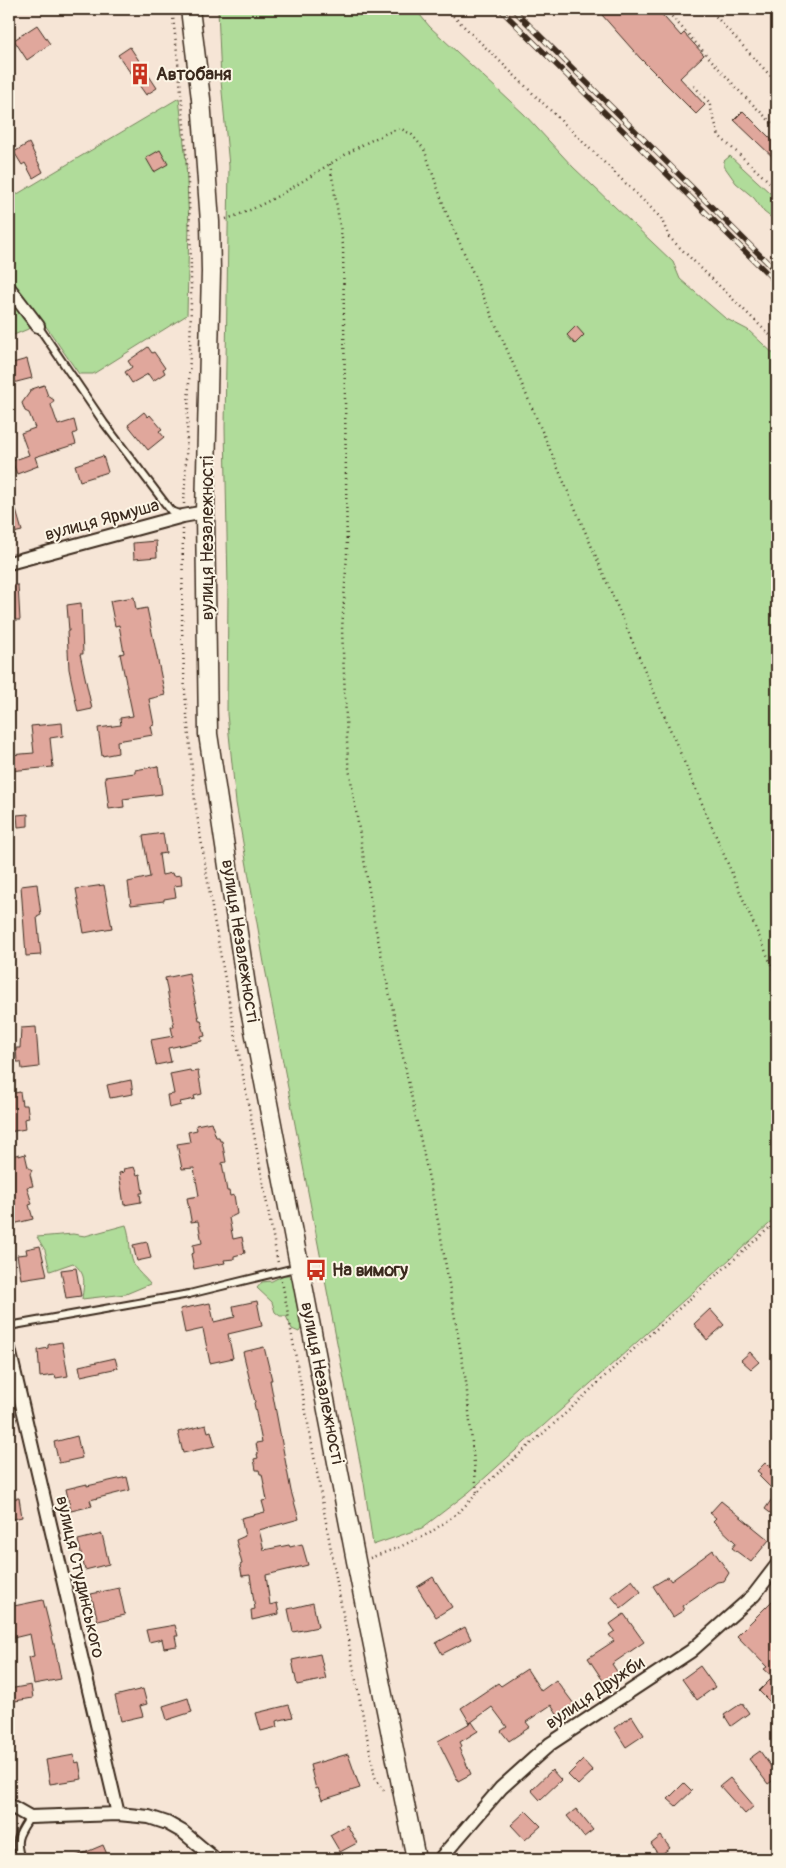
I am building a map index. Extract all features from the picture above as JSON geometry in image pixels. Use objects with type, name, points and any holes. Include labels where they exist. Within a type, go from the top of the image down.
[{"type":"street","name":"вулиця Незалежності","points":[[190,9],[201,99],[210,222],[211,272],[205,512],[208,734],[248,999],[356,1561],[416,1859]]},
{"type":"street","points":[[9,288],[38,326]]},
{"type":"street","name":"вулиця Ярмуша","points":[[9,563],[183,516],[205,512]]},
{"type":"street","name":"вулиця Студинського","points":[[9,1348],[118,1814]]},
{"type":"street","name":"вулиця Дружби","points":[[440,1859],[501,1788],[550,1744],[691,1651],[754,1595],[777,1565]]},
{"type":"street","points":[[9,1805],[30,1817],[118,1814],[149,1817],[167,1823],[183,1832],[215,1859]]},
{"type":"lane","points":[[38,326],[104,423],[171,511],[183,516]]},
{"type":"lane","points":[[9,1326],[190,1294],[300,1267]]},
{"type":"lane","points":[[21,1859],[17,1838],[30,1817]]},
{"type":"path","points":[[172,9],[188,165],[191,284],[183,516]]},
{"type":"path","points":[[446,9],[661,218],[669,237],[777,342]]},
{"type":"path","points":[[665,9],[742,94],[777,128]]},
{"type":"path","points":[[709,9],[777,83]]},
{"type":"path","points":[[694,86],[709,102],[719,136],[777,189]]},
{"type":"path","points":[[210,222],[247,212],[383,134],[400,128],[412,135],[424,150],[446,212],[777,978]]},
{"type":"path","points":[[330,164],[343,245],[347,554],[342,630],[348,762],[374,921],[439,1226],[466,1382],[477,1493]]},
{"type":"path","points":[[356,1561],[374,1558],[430,1533],[460,1511],[477,1493],[636,1347],[777,1221]]},
{"type":"green space","points":[[218,9],[415,9],[430,27],[524,114],[573,167],[673,262],[680,279],[725,318],[748,330],[777,357],[777,1217],[469,1492],[422,1528],[373,1545],[364,1483],[264,963],[236,803],[227,714],[228,588],[225,427],[229,166],[221,81]]},
{"type":"green space","points":[[179,98],[186,161],[189,224],[187,315],[93,374],[79,374],[34,309],[9,277],[9,199]]},
{"type":"green space","points":[[730,156],[770,193],[777,204],[777,222],[764,212],[754,198],[736,183],[724,166],[724,161]]},
{"type":"green space","points":[[9,291],[33,327],[9,337]]},
{"type":"green space","points":[[126,1225],[134,1265],[150,1284],[126,1294],[82,1299],[84,1279],[81,1271],[73,1263],[50,1271],[45,1250],[37,1237],[73,1234],[85,1236]]},
{"type":"green space","points":[[284,1275],[289,1275],[294,1283],[296,1301],[302,1322],[299,1332],[292,1329],[286,1316],[280,1316],[275,1312],[272,1302],[257,1288],[262,1282],[272,1281]]},
{"type":"building","points":[[609,9],[657,9],[681,36],[684,33],[704,55],[680,78],[705,105],[696,114],[640,58],[602,15]]},
{"type":"building","points":[[37,25],[50,44],[27,60],[14,40]]},
{"type":"building","name":"Автобаня","points":[[130,47],[157,88],[146,95],[118,55]]},
{"type":"building","points":[[743,111],[777,145],[777,161],[734,120]]},
{"type":"building","points":[[29,143],[43,172],[33,178],[25,163],[22,165],[14,152]]},
{"type":"building","points":[[160,150],[168,164],[154,172],[146,158]]},
{"type":"building","points":[[576,326],[584,335],[575,344],[567,335]]},
{"type":"building","points":[[148,347],[152,353],[154,352],[165,368],[163,369],[165,373],[153,381],[148,374],[132,383],[125,372],[132,367],[128,361]]},
{"type":"building","points":[[27,359],[32,378],[9,384],[9,364]]},
{"type":"building","points":[[44,385],[48,396],[54,400],[51,405],[58,425],[74,420],[77,432],[73,434],[76,444],[35,457],[38,466],[17,474],[12,461],[29,455],[21,433],[35,428],[29,413],[25,411],[22,403],[32,389]]},
{"type":"building","points":[[144,412],[148,417],[150,415],[162,429],[159,431],[164,437],[148,450],[128,425]]},
{"type":"building","points":[[103,456],[108,472],[80,481],[75,465]]},
{"type":"building","points":[[9,496],[12,496],[22,531],[9,534]]},
{"type":"building","points":[[156,541],[157,557],[134,559],[133,543]]},
{"type":"building","points":[[9,585],[18,585],[20,620],[9,620]]},
{"type":"building","points":[[134,597],[136,610],[147,608],[165,695],[149,699],[154,725],[151,726],[153,735],[117,741],[118,753],[102,756],[98,728],[121,725],[120,718],[133,716],[120,654],[124,653],[119,625],[115,626],[110,601]]},
{"type":"building","points":[[81,603],[83,654],[80,654],[92,709],[78,712],[69,669],[67,605]]},
{"type":"building","points":[[62,723],[63,736],[50,738],[53,767],[9,771],[9,755],[34,753],[31,726]]},
{"type":"building","points":[[158,766],[162,794],[123,799],[124,807],[109,809],[105,777],[135,773],[135,770]]},
{"type":"building","points":[[28,814],[28,826],[18,827],[17,815]]},
{"type":"building","points":[[163,833],[166,853],[159,854],[162,875],[172,873],[173,876],[181,875],[182,885],[174,886],[176,897],[164,899],[164,901],[131,905],[128,882],[150,877],[143,836]]},
{"type":"building","points":[[37,884],[41,915],[37,917],[41,955],[26,956],[21,886]]},
{"type":"building","points":[[104,885],[112,928],[84,933],[76,889]]},
{"type":"building","points":[[189,973],[199,1020],[201,1020],[205,1036],[201,1037],[202,1041],[168,1048],[171,1062],[156,1065],[151,1040],[173,1036],[171,1027],[174,1027],[165,978]]},
{"type":"building","points":[[36,1027],[39,1067],[22,1069],[21,1062],[17,1062],[16,1048],[20,1048],[21,1028]]},
{"type":"building","points":[[190,1070],[191,1072],[198,1071],[202,1094],[194,1096],[195,1099],[180,1102],[181,1105],[169,1108],[167,1095],[174,1094],[170,1074]]},
{"type":"building","points":[[131,1080],[133,1094],[110,1098],[107,1085]]},
{"type":"building","points":[[20,1092],[22,1105],[27,1105],[29,1118],[24,1119],[25,1129],[9,1132],[9,1094]]},
{"type":"building","points":[[211,1122],[216,1137],[219,1137],[220,1141],[222,1141],[226,1162],[222,1163],[227,1191],[229,1191],[230,1196],[234,1195],[237,1214],[229,1218],[233,1239],[242,1237],[245,1253],[234,1256],[234,1259],[224,1260],[225,1263],[194,1269],[191,1254],[194,1253],[193,1245],[202,1243],[198,1221],[191,1222],[187,1198],[199,1196],[194,1168],[182,1169],[177,1144],[190,1142],[188,1132],[197,1130],[196,1125]]},
{"type":"building","points":[[19,1154],[19,1156],[25,1154],[28,1167],[32,1170],[30,1174],[33,1186],[27,1187],[32,1204],[29,1205],[33,1219],[13,1224],[9,1210],[9,1198],[11,1198],[9,1157]]},
{"type":"building","points":[[134,1167],[137,1175],[140,1174],[143,1193],[140,1193],[141,1202],[124,1205],[119,1173],[124,1172],[123,1169]]},
{"type":"building","points":[[147,1242],[151,1258],[137,1261],[133,1245]]},
{"type":"building","points":[[40,1246],[47,1275],[21,1279],[17,1255],[27,1254],[26,1249]]},
{"type":"building","points":[[76,1268],[81,1296],[66,1298],[61,1270]]},
{"type":"building","points":[[257,1301],[262,1326],[228,1334],[233,1358],[210,1363],[203,1329],[185,1333],[180,1309],[210,1303],[214,1322],[235,1317],[233,1306]]},
{"type":"building","points":[[710,1309],[724,1325],[707,1340],[694,1324]]},
{"type":"building","points":[[62,1342],[68,1376],[56,1378],[55,1375],[40,1377],[38,1350],[48,1348],[50,1344]]},
{"type":"building","points":[[264,1347],[272,1380],[270,1380],[291,1491],[299,1519],[259,1530],[264,1550],[302,1544],[308,1565],[266,1575],[270,1605],[277,1603],[279,1614],[252,1620],[251,1610],[255,1609],[250,1575],[242,1576],[240,1565],[242,1564],[236,1540],[245,1536],[241,1518],[265,1512],[262,1501],[267,1500],[262,1474],[260,1474],[259,1470],[256,1470],[254,1459],[258,1458],[256,1443],[262,1442],[243,1352]]},
{"type":"building","points":[[750,1352],[759,1362],[751,1369],[741,1360]]},
{"type":"building","points":[[115,1358],[118,1368],[81,1376],[79,1366]]},
{"type":"building","points":[[206,1425],[208,1432],[211,1431],[215,1446],[183,1453],[178,1432]]},
{"type":"building","points":[[77,1436],[82,1458],[59,1463],[54,1442]]},
{"type":"building","points":[[765,1463],[768,1466],[770,1464],[777,1471],[777,1518],[765,1509],[776,1493],[759,1476],[761,1474],[757,1471]]},
{"type":"building","points":[[127,1477],[130,1490],[90,1500],[92,1506],[71,1511],[66,1489]]},
{"type":"building","points":[[19,1498],[22,1517],[9,1520],[9,1499]]},
{"type":"building","points":[[721,1501],[769,1540],[751,1562],[732,1548],[736,1543],[713,1521],[716,1518],[710,1513]]},
{"type":"building","points":[[102,1534],[109,1564],[85,1570],[78,1540]]},
{"type":"building","points":[[713,1550],[729,1573],[724,1581],[717,1582],[682,1606],[684,1610],[673,1617],[653,1586],[668,1577],[671,1581]]},
{"type":"building","points":[[433,1577],[452,1607],[436,1617],[417,1587]]},
{"type":"building","points":[[632,1580],[641,1592],[621,1608],[611,1596]]},
{"type":"building","points":[[119,1588],[125,1615],[98,1621],[91,1594]]},
{"type":"building","points":[[777,1596],[777,1695],[770,1702],[759,1691],[773,1677],[764,1669],[767,1667],[737,1636]]},
{"type":"building","points":[[43,1600],[61,1679],[34,1684],[29,1657],[34,1656],[30,1634],[9,1639],[9,1607]]},
{"type":"building","points":[[313,1603],[318,1627],[293,1632],[288,1609]]},
{"type":"building","points":[[624,1614],[644,1642],[612,1664],[618,1673],[604,1682],[588,1658],[614,1641],[609,1635],[615,1631],[610,1624]]},
{"type":"building","points":[[175,1625],[178,1636],[175,1636],[177,1646],[164,1648],[162,1639],[149,1642],[146,1630]]},
{"type":"building","points":[[465,1627],[471,1639],[442,1654],[436,1643]]},
{"type":"building","points":[[320,1654],[326,1679],[297,1685],[292,1660]]},
{"type":"building","points":[[700,1666],[715,1687],[697,1700],[682,1679]]},
{"type":"building","points":[[527,1669],[541,1691],[556,1680],[574,1704],[558,1716],[551,1705],[526,1722],[530,1727],[509,1741],[501,1731],[507,1727],[492,1707],[470,1723],[461,1708],[498,1683],[501,1686]]},
{"type":"building","points":[[31,1685],[33,1698],[9,1702],[9,1689]]},
{"type":"building","points":[[143,1689],[147,1704],[140,1706],[143,1716],[121,1721],[115,1696]]},
{"type":"building","points":[[188,1698],[192,1712],[167,1720],[163,1706]]},
{"type":"building","points":[[742,1703],[749,1713],[731,1726],[724,1715]]},
{"type":"building","points":[[289,1705],[293,1717],[276,1721],[277,1727],[261,1731],[256,1713]]},
{"type":"building","points":[[632,1716],[644,1735],[626,1747],[614,1728]]},
{"type":"building","points":[[472,1722],[478,1731],[460,1742],[462,1746],[459,1748],[471,1774],[458,1781],[438,1741]]},
{"type":"building","points":[[760,1751],[777,1775],[777,1778],[768,1784],[749,1759]]},
{"type":"building","points":[[348,1754],[360,1788],[322,1800],[318,1788],[316,1789],[310,1765]]},
{"type":"building","points":[[74,1755],[75,1763],[79,1762],[82,1779],[50,1784],[46,1760]]},
{"type":"building","points":[[583,1760],[593,1771],[578,1785],[568,1775]]},
{"type":"building","points":[[552,1770],[561,1780],[540,1800],[531,1790]]},
{"type":"building","points":[[730,1778],[754,1806],[745,1814],[720,1786]]},
{"type":"building","points":[[684,1783],[692,1791],[676,1806],[668,1799]]},
{"type":"building","points":[[576,1809],[593,1830],[584,1837],[567,1816]]},
{"type":"building","points":[[526,1811],[541,1826],[525,1840],[511,1825]]},
{"type":"building","points":[[347,1825],[357,1843],[340,1852],[330,1835]]},
{"type":"building","points":[[661,1836],[670,1848],[659,1856],[651,1844]]},
{"type":"building","points":[[103,1845],[109,1859],[70,1859]]},
{"type":"railway","points":[[500,9],[777,283]]},
{"type":"railway","points":[[513,9],[777,272]]},
{"type":"place","name":"Автобаня","points":[[140,74]]},
{"type":"place","name":"На вимогу","points":[[316,1270]]}]
